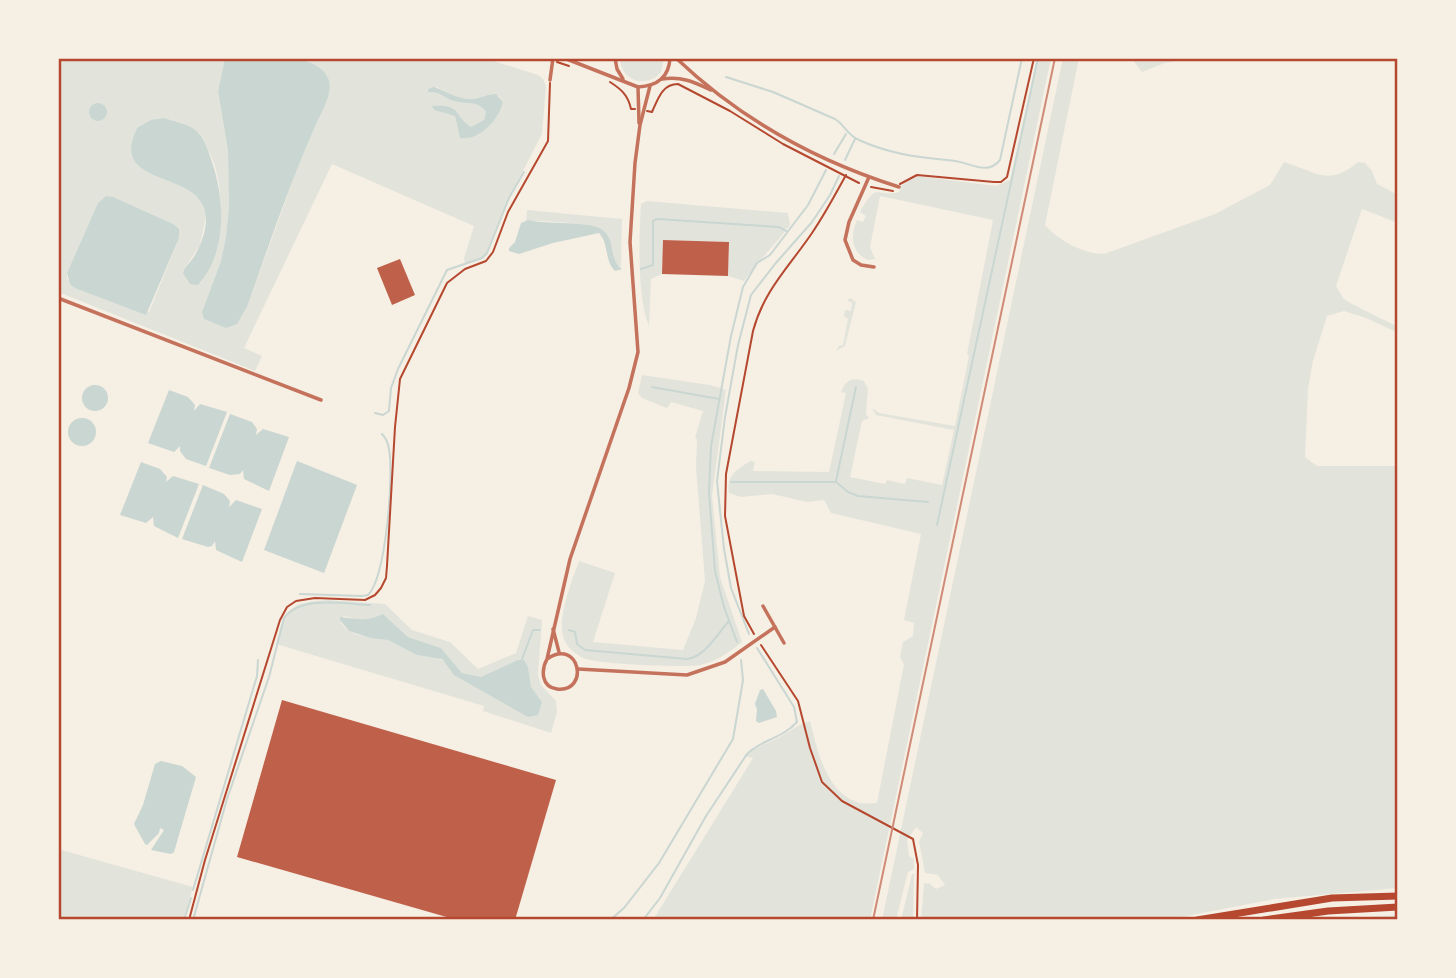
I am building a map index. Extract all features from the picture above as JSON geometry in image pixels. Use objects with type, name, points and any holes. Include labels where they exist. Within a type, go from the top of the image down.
[{"type":"highway","points":[[1197,920],[1332,898],[1398,896]]},
{"type":"highway","points":[[1264,920],[1328,911],[1398,907]]},
{"type":"street","points":[[564,58],[638,87],[650,86],[662,79],[677,76],[716,93]]},
{"type":"street","points":[[615,58],[617,69],[624,81]]},
{"type":"street","points":[[662,79],[670,58]]},
{"type":"street","points":[[676,58],[754,121],[831,162],[899,187]]},
{"type":"street","points":[[550,80],[553,59]]},
{"type":"street","points":[[547,659],[560,653],[574,660],[578,669],[572,685],[554,689],[542,676],[542,667],[547,659],[552,627],[570,559],[629,388],[638,352],[630,242],[640,125],[650,86]]},
{"type":"street","points":[[638,87],[640,125]]},
{"type":"street","points":[[869,177],[849,222],[845,240],[853,260],[861,265],[874,267]]},
{"type":"street","points":[[58,298],[321,400]]},
{"type":"street","points":[[763,606],[784,643]]},
{"type":"street","points":[[552,627],[560,653]]},
{"type":"street","points":[[578,669],[687,675],[725,662],[775,627]]},
{"type":"path","points":[[644,111],[652,112],[663,89],[671,84],[678,84],[730,111],[783,144],[865,185],[897,192],[903,181],[917,175],[1001,182],[1007,177],[1034,58]]},
{"type":"path","points":[[553,59],[574,67]]},
{"type":"path","points":[[189,920],[213,834],[287,607],[304,599],[365,600],[375,596],[386,578],[394,427],[400,379],[447,283],[465,269],[486,261],[494,252],[508,212],[548,141],[550,80]]},
{"type":"path","points":[[609,81],[622,90],[629,99],[631,109],[638,109]]},
{"type":"path","points":[[846,175],[813,232],[759,309],[726,474],[725,516],[744,616],[798,701],[822,782],[842,801],[913,839],[918,865],[917,920]]},
{"type":"shaded area","points":[[280,57],[308,62],[327,76],[330,87],[247,307],[237,324],[226,328],[204,319],[202,312],[221,261],[229,206],[228,151],[218,91],[225,58]]},
{"type":"shaded area","points":[[58,58],[225,58],[218,91],[228,151],[229,206],[221,261],[202,312],[237,324],[247,307],[302,155],[326,100],[329,82],[327,75],[296,58],[484,58],[543,79],[546,86],[542,134],[509,198],[487,253],[482,258],[465,263],[464,258],[474,226],[332,164],[244,348],[262,356],[255,371],[58,292]],"holes":[[[437,87],[461,98],[499,96],[503,102],[501,109],[484,130],[459,134],[455,116],[435,110],[435,106],[453,110],[471,127],[484,120],[486,112],[476,104],[428,92]],[[164,118],[184,124],[200,138],[211,156],[218,177],[220,199],[216,244],[201,283],[185,268],[200,245],[206,216],[200,199],[187,189]],[[110,196],[179,238],[149,312],[67,279],[67,273],[98,203]]]},
{"type":"shaded area","points":[[620,58],[664,58],[661,72],[655,78],[642,81],[627,75]]},
{"type":"shaded area","points":[[1037,58],[1051,58],[870,920],[653,920],[753,758],[744,756],[800,725],[810,721],[825,769],[839,790],[860,803],[877,803],[904,664],[900,657],[903,642],[913,636],[914,623],[904,620],[921,534],[831,513],[824,500],[807,502],[772,494],[741,497],[729,493],[729,482],[736,471],[750,461],[755,462],[753,471],[829,472],[846,393],[841,392],[847,382],[856,379],[864,381],[868,389],[866,414],[869,418],[862,421],[850,477],[885,484],[887,480],[905,484],[907,478],[942,485],[954,430],[876,415],[872,408],[879,413],[955,426],[993,220],[880,196],[870,247],[875,259],[868,260],[858,253],[853,232],[857,220],[863,222],[866,216],[860,212],[870,196],[877,192],[899,192],[902,185],[916,176],[996,186],[1010,180]]},
{"type":"shaded area","points":[[1063,58],[1079,58],[1045,225],[1072,246],[1104,254],[1215,214],[1270,185],[1284,162],[1330,176],[1348,170],[1358,162],[1365,163],[1372,171],[1377,184],[1398,195],[1398,223],[1362,209],[1336,286],[1343,298],[1398,327],[1398,333],[1344,311],[1327,316],[1313,361],[1308,389],[1305,457],[1317,466],[1398,466],[1398,888],[1274,899],[1166,920],[921,920],[924,883],[936,889],[945,885],[938,875],[925,873],[919,842],[923,833],[916,827],[907,840],[909,856],[914,859],[914,869],[908,872],[896,920],[882,920]]},
{"type":"shaded area","points":[[1131,58],[1193,58],[1165,63],[1142,72]]},
{"type":"shaded area","points":[[434,87],[468,99],[496,94],[503,102],[497,116],[487,128],[474,136],[460,138],[455,116],[434,110],[432,106],[453,109],[471,127],[484,120],[486,112],[478,105],[454,101],[428,92],[428,89]]},
{"type":"shaded area","points":[[94,103],[102,103],[107,112],[105,119],[94,121],[89,116],[89,108]]},
{"type":"shaded area","points":[[164,118],[187,125],[197,132],[207,148],[216,177],[221,209],[219,242],[214,258],[198,285],[190,284],[183,273],[203,238],[206,219],[203,205],[195,195],[184,188],[137,165],[131,152],[137,128],[151,120]]},
{"type":"shaded area","points":[[106,196],[179,229],[179,238],[146,315],[70,284],[67,273],[98,203]]},
{"type":"shaded area","points":[[647,201],[788,213],[790,225],[744,281],[728,276],[729,242],[664,240],[662,274],[651,279],[649,326],[642,299],[640,266],[641,204]]},
{"type":"shaded area","points":[[527,210],[622,219],[621,267],[615,263],[604,231],[579,224],[526,221]]},
{"type":"shaded area","points":[[528,220],[589,225],[604,231],[610,240],[615,260],[622,269],[615,271],[612,267],[599,233],[519,254],[509,251],[521,223]]},
{"type":"shaded area","points":[[850,298],[856,302],[845,346],[836,351],[843,345],[848,319],[844,316],[845,310],[851,311],[852,302],[847,301]]},
{"type":"shaded area","points":[[642,375],[710,385],[726,390],[712,496],[720,577],[742,642],[706,664],[640,665],[591,660],[572,650],[565,642],[562,631],[566,600],[579,561],[615,573],[593,642],[683,650],[696,618],[705,581],[695,438],[703,411],[671,402],[667,408],[642,398],[638,393]]},
{"type":"shaded area","points":[[95,385],[104,389],[108,398],[104,407],[95,411],[86,407],[82,398],[86,389]]},
{"type":"shaded area","points":[[169,390],[188,397],[195,405],[194,411],[200,404],[227,412],[206,466],[186,459],[180,446],[174,452],[148,443]]},
{"type":"shaded area","points":[[230,414],[252,422],[257,429],[256,435],[263,429],[289,437],[269,491],[244,479],[243,470],[240,474],[230,475],[209,468]]},
{"type":"shaded area","points":[[82,418],[92,422],[96,432],[92,442],[82,446],[72,442],[68,432],[72,422]]},
{"type":"shaded area","points":[[297,461],[357,485],[324,573],[264,550]]},
{"type":"shaded area","points":[[141,462],[160,469],[167,477],[166,482],[173,476],[199,484],[178,538],[154,526],[153,517],[146,523],[120,515]]},
{"type":"shaded area","points":[[203,485],[224,494],[230,501],[229,507],[236,500],[262,509],[242,562],[216,550],[215,541],[208,547],[182,539]]},
{"type":"shaded area","points":[[328,600],[385,604],[412,630],[450,642],[478,669],[516,653],[528,616],[542,620],[538,675],[541,685],[556,701],[557,712],[551,733],[483,711],[484,706],[276,644],[283,622],[292,609],[306,603]],"holes":[[[383,614],[408,637],[441,648],[462,673],[481,677],[528,667],[531,688],[541,700],[451,671],[440,659],[418,655],[392,641],[354,633],[343,626],[340,620],[344,616],[361,621]]]},
{"type":"shaded area","points":[[383,614],[408,637],[441,648],[462,673],[481,677],[518,660],[524,660],[528,667],[531,687],[542,702],[538,715],[528,717],[454,675],[442,659],[417,655],[388,640],[349,631],[340,620],[340,617],[366,619]]},
{"type":"shaded area","points":[[763,689],[777,717],[759,723],[756,721],[755,704],[760,690]]},
{"type":"shaded area","points":[[161,761],[182,766],[196,777],[174,852],[171,854],[151,850],[164,830],[160,828],[159,833],[147,845],[134,824],[143,805],[155,764]]},
{"type":"shaded area","points":[[58,849],[193,887],[183,920],[58,920]]},
{"type":"shaded area","points":[[912,874],[913,920],[901,920]]},
{"type":"shaded area","points":[[1398,915],[1398,920],[1320,920]]},
{"type":"building","points":[[663,240],[729,242],[728,276],[662,274]]},
{"type":"building","points":[[400,259],[415,295],[392,305],[377,268]]},
{"type":"building","points":[[282,700],[556,780],[515,920],[457,920],[237,857]]},
{"type":"waterway","points":[[726,77],[773,92],[835,119],[855,138],[871,145],[906,155],[955,161],[984,168],[995,165],[1000,160],[1022,58]]},
{"type":"waterway","points":[[937,525],[1038,58]]},
{"type":"waterway","points":[[834,154],[846,134]]},
{"type":"waterway","points":[[845,160],[855,139]]},
{"type":"waterway","points":[[737,642],[715,571],[709,493],[711,446],[731,336],[743,287],[757,263],[770,255],[808,205],[826,170]]},
{"type":"waterway","points":[[375,413],[383,415],[389,411],[391,388],[398,369],[447,270],[482,258],[487,253],[509,198],[524,172]]},
{"type":"waterway","points":[[749,634],[731,588],[717,481],[738,345],[751,295],[812,222],[839,176]]},
{"type":"waterway","points":[[641,269],[653,265],[653,221],[657,219],[779,227],[786,231]]},
{"type":"waterway","points":[[652,387],[719,399]]},
{"type":"waterway","points":[[836,481],[856,387]]},
{"type":"waterway","points":[[300,594],[362,596],[368,595],[374,585],[384,548],[389,502],[389,449],[382,434]]},
{"type":"waterway","points":[[731,482],[836,482],[858,496],[928,502]]},
{"type":"waterway","points":[[193,920],[227,799],[269,677],[284,618],[301,606],[324,602],[370,605]]},
{"type":"waterway","points":[[569,630],[575,632],[577,644],[585,650],[687,659],[700,654],[729,621]]},
{"type":"waterway","points":[[522,659],[533,630],[540,630]]},
{"type":"waterway","points":[[643,920],[660,898],[706,816],[747,754],[797,722],[794,707],[757,648]]},
{"type":"waterway","points":[[193,890],[257,676],[258,660]]},
{"type":"waterway","points":[[610,920],[624,908],[659,863],[733,739],[743,680],[741,660]]},
{"type":"waterway","points":[[184,920],[191,898]]},
{"type":"railway","points":[[873,920],[1055,58]]}]
